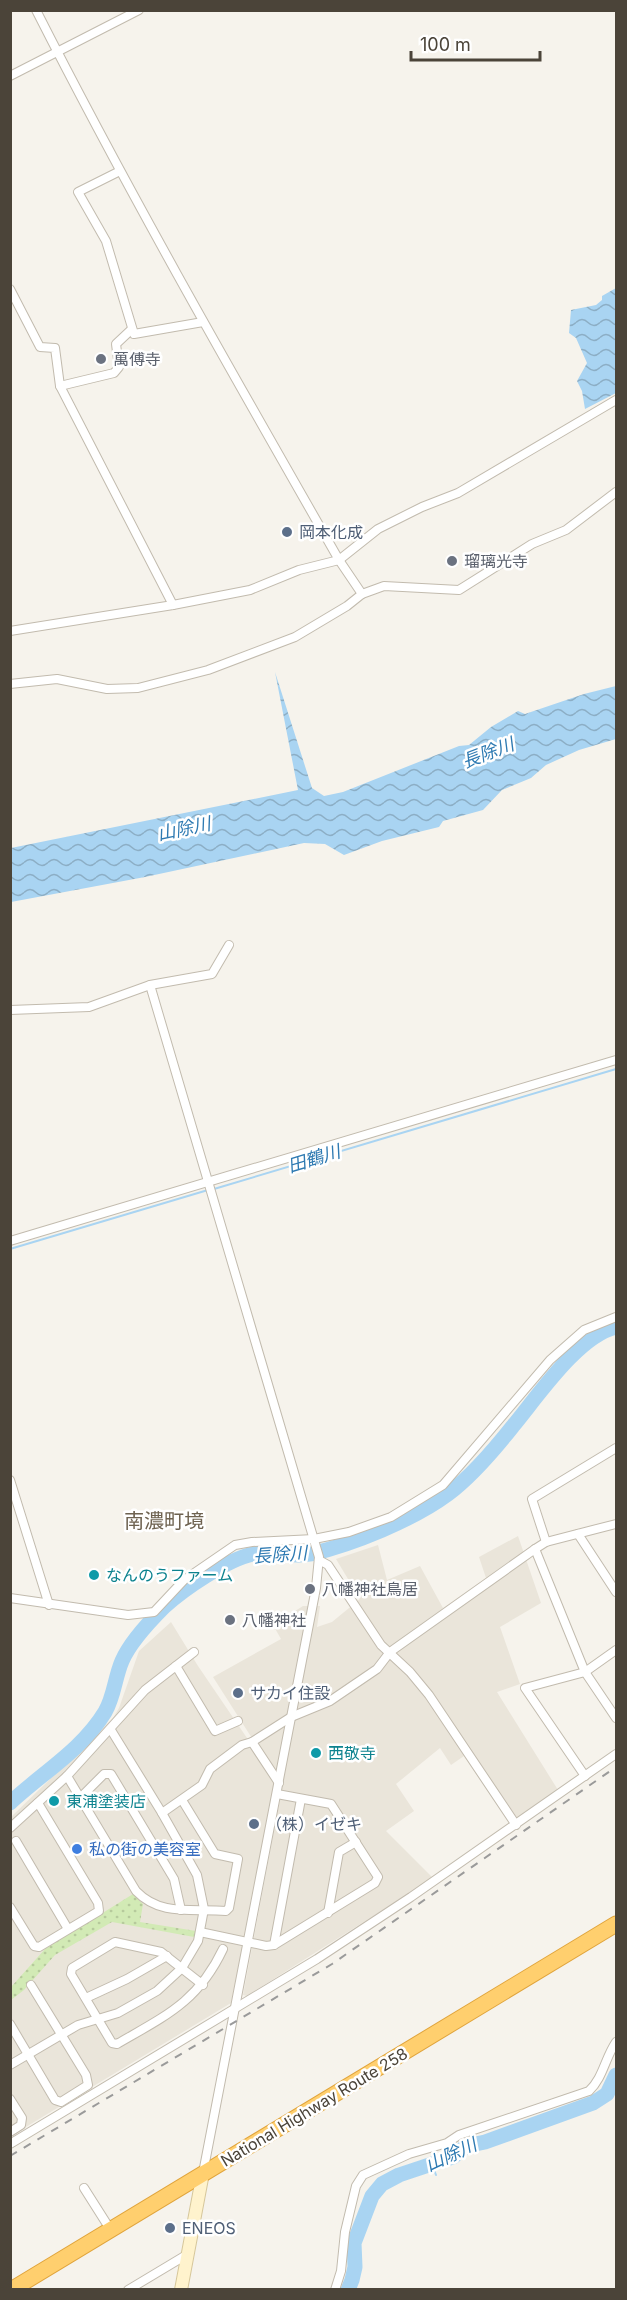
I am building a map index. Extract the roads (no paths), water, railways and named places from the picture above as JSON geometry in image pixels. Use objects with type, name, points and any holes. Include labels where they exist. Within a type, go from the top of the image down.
[{"type":"highway","name":"National Highway Route 258","points":[[11,2289],[616,1924]]},
{"type":"street","points":[[36,10],[120,171],[203,322],[339,560],[362,594]]},
{"type":"street","points":[[10,76],[139,10]]},
{"type":"street","points":[[120,171],[78,192],[106,241],[134,334],[203,322]]},
{"type":"street","points":[[10,289],[40,347],[55,348],[60,386],[173,605]]},
{"type":"street","points":[[60,386],[114,373],[119,367],[116,344],[132,329]]},
{"type":"street","points":[[10,631],[173,605],[250,590],[298,570],[339,560],[378,529],[422,507],[458,493],[616,400]]},
{"type":"street","points":[[10,684],[57,679],[106,689],[138,688],[208,670],[295,637],[347,606],[362,594],[384,586],[459,590],[532,544],[566,530],[616,492]]},
{"type":"street","points":[[10,1010],[89,1007],[150,985],[212,974],[229,945]]},
{"type":"street","points":[[150,985],[319,1559],[316,1588],[181,2289]]},
{"type":"street","points":[[10,1240],[209,1188],[616,1060]]},
{"type":"street","points":[[10,1598],[128,1615],[154,1612],[184,1580],[234,1545],[252,1542],[315,1541],[391,1517],[443,1485],[550,1360],[584,1330],[616,1317]]},
{"type":"street","points":[[546,1542],[532,1499],[616,1448]]},
{"type":"street","points":[[10,1480],[49,1605]]},
{"type":"street","points":[[162,1813],[202,1785],[210,1769],[242,1745],[252,1742],[291,1717],[330,1701],[377,1669],[390,1652],[535,1549],[546,1542],[616,1524]]},
{"type":"street","points":[[578,1534],[616,1592]]},
{"type":"street","points":[[535,1549],[585,1672],[616,1718]]},
{"type":"street","points":[[319,1559],[328,1565],[381,1645],[410,1672],[429,1695],[516,1825]]},
{"type":"street","points":[[585,1776],[525,1688],[585,1672],[616,1650]]},
{"type":"street","points":[[10,1828],[67,1776],[145,1690],[194,1652]]},
{"type":"street","points":[[176,1666],[215,1731],[238,1721]]},
{"type":"street","points":[[10,2065],[78,2025],[118,2013],[157,1991],[182,1968],[198,1941],[204,1909],[197,1875],[111,1730]]},
{"type":"street","points":[[252,1742],[279,1783]]},
{"type":"street","points":[[10,2144],[235,2009],[402,1904],[616,1754]]},
{"type":"street","points":[[80,1798],[104,1774],[111,1774],[174,1879],[181,1910]]},
{"type":"street","points":[[67,1776],[136,1891],[154,1905],[181,1910],[226,1911],[229,1908],[238,1859],[215,1854],[182,1800]]},
{"type":"street","points":[[200,1932],[266,1946],[274,1945],[375,1883],[378,1877],[331,1804],[277,1794]]},
{"type":"street","points":[[274,1945],[301,1799]]},
{"type":"street","points":[[10,1907],[34,1946],[39,1947],[99,1911],[98,1903],[38,1803]]},
{"type":"street","points":[[16,1841],[68,1929]]},
{"type":"street","points":[[328,1913],[339,1852],[356,1842]]},
{"type":"street","points":[[203,1984],[161,1952],[115,1942],[72,1968],[71,1974],[112,2043],[117,2044],[172,2012],[189,1999],[203,1984],[212,1972],[223,1949]]},
{"type":"street","points":[[86,1998],[127,1979],[167,1956]]},
{"type":"street","points":[[10,2024],[56,2100],[61,2102],[88,2085],[86,2075],[31,1985]]},
{"type":"street","points":[[335,2289],[341,2271],[345,2232],[356,2186],[363,2175],[409,2154],[447,2143],[459,2136],[589,2091],[598,2083],[604,2062],[616,2042]]},
{"type":"street","points":[[10,2099],[22,2118],[21,2125],[10,2132]]},
{"type":"street","points":[[84,2188],[110,2229]]},
{"type":"street","points":[[128,2289],[188,2254]]},
{"type":"water","points":[[616,288],[616,393],[585,409],[582,391],[577,381],[587,363],[576,338],[569,333],[571,310],[596,305],[602,300],[602,296]]},
{"type":"water","points":[[275,672],[312,788],[324,796],[343,792],[459,746],[469,745],[491,727],[518,711],[525,714],[616,686],[616,739],[579,750],[546,765],[531,778],[502,790],[483,810],[443,821],[439,827],[382,841],[344,855],[325,844],[304,843],[145,877],[11,902],[11,848],[298,790]]},
{"type":"waterway","name":"田鶴川","points":[[214,1189],[616,1069]]},
{"type":"waterway","name":"田鶴川","points":[[10,1249],[208,1190]]},
{"type":"waterway","name":"長除川","points":[[10,1803],[73,1750],[96,1726],[108,1706],[125,1654],[146,1626],[172,1600],[206,1576],[242,1557],[260,1553],[304,1555],[328,1550],[382,1530],[434,1504],[457,1487],[482,1462],[573,1354],[587,1342],[616,1327]]},
{"type":"waterway","name":"山除川","points":[[348,2290],[355,2267],[354,2243],[372,2196],[382,2184],[399,2175],[453,2157],[466,2146],[485,2142],[593,2103],[607,2094],[616,2075]]},
{"type":"waterway","points":[[432,2164],[436,2175]]},
{"type":"railway","points":[[10,2156],[332,1964],[616,1767]]},
{"type":"place","name":"萬傅寺","points":[[101,359]]},
{"type":"place","name":"岡本化成","points":[[287,532]]},
{"type":"place","name":"瑠璃光寺","points":[[452,561]]},
{"type":"place","name":"なんのうファーム","points":[[94,1575]]},
{"type":"place","name":"八幡神社鳥居","points":[[310,1589]]},
{"type":"place","name":"八幡神社","points":[[230,1620]]},
{"type":"place","name":"サカイ住設","points":[[238,1693]]},
{"type":"place","name":"西敬寺","points":[[316,1753]]},
{"type":"place","name":"東浦塗装店","points":[[54,1801]]},
{"type":"place","name":"（株）イゼキ","points":[[254,1824]]},
{"type":"place","name":"私の街の美容室","points":[[77,1849]]},
{"type":"place","name":"ENEOS","points":[[170,2228]]},
{"type":"district","name":"南濃町境","points":[[164,1521]]}]
